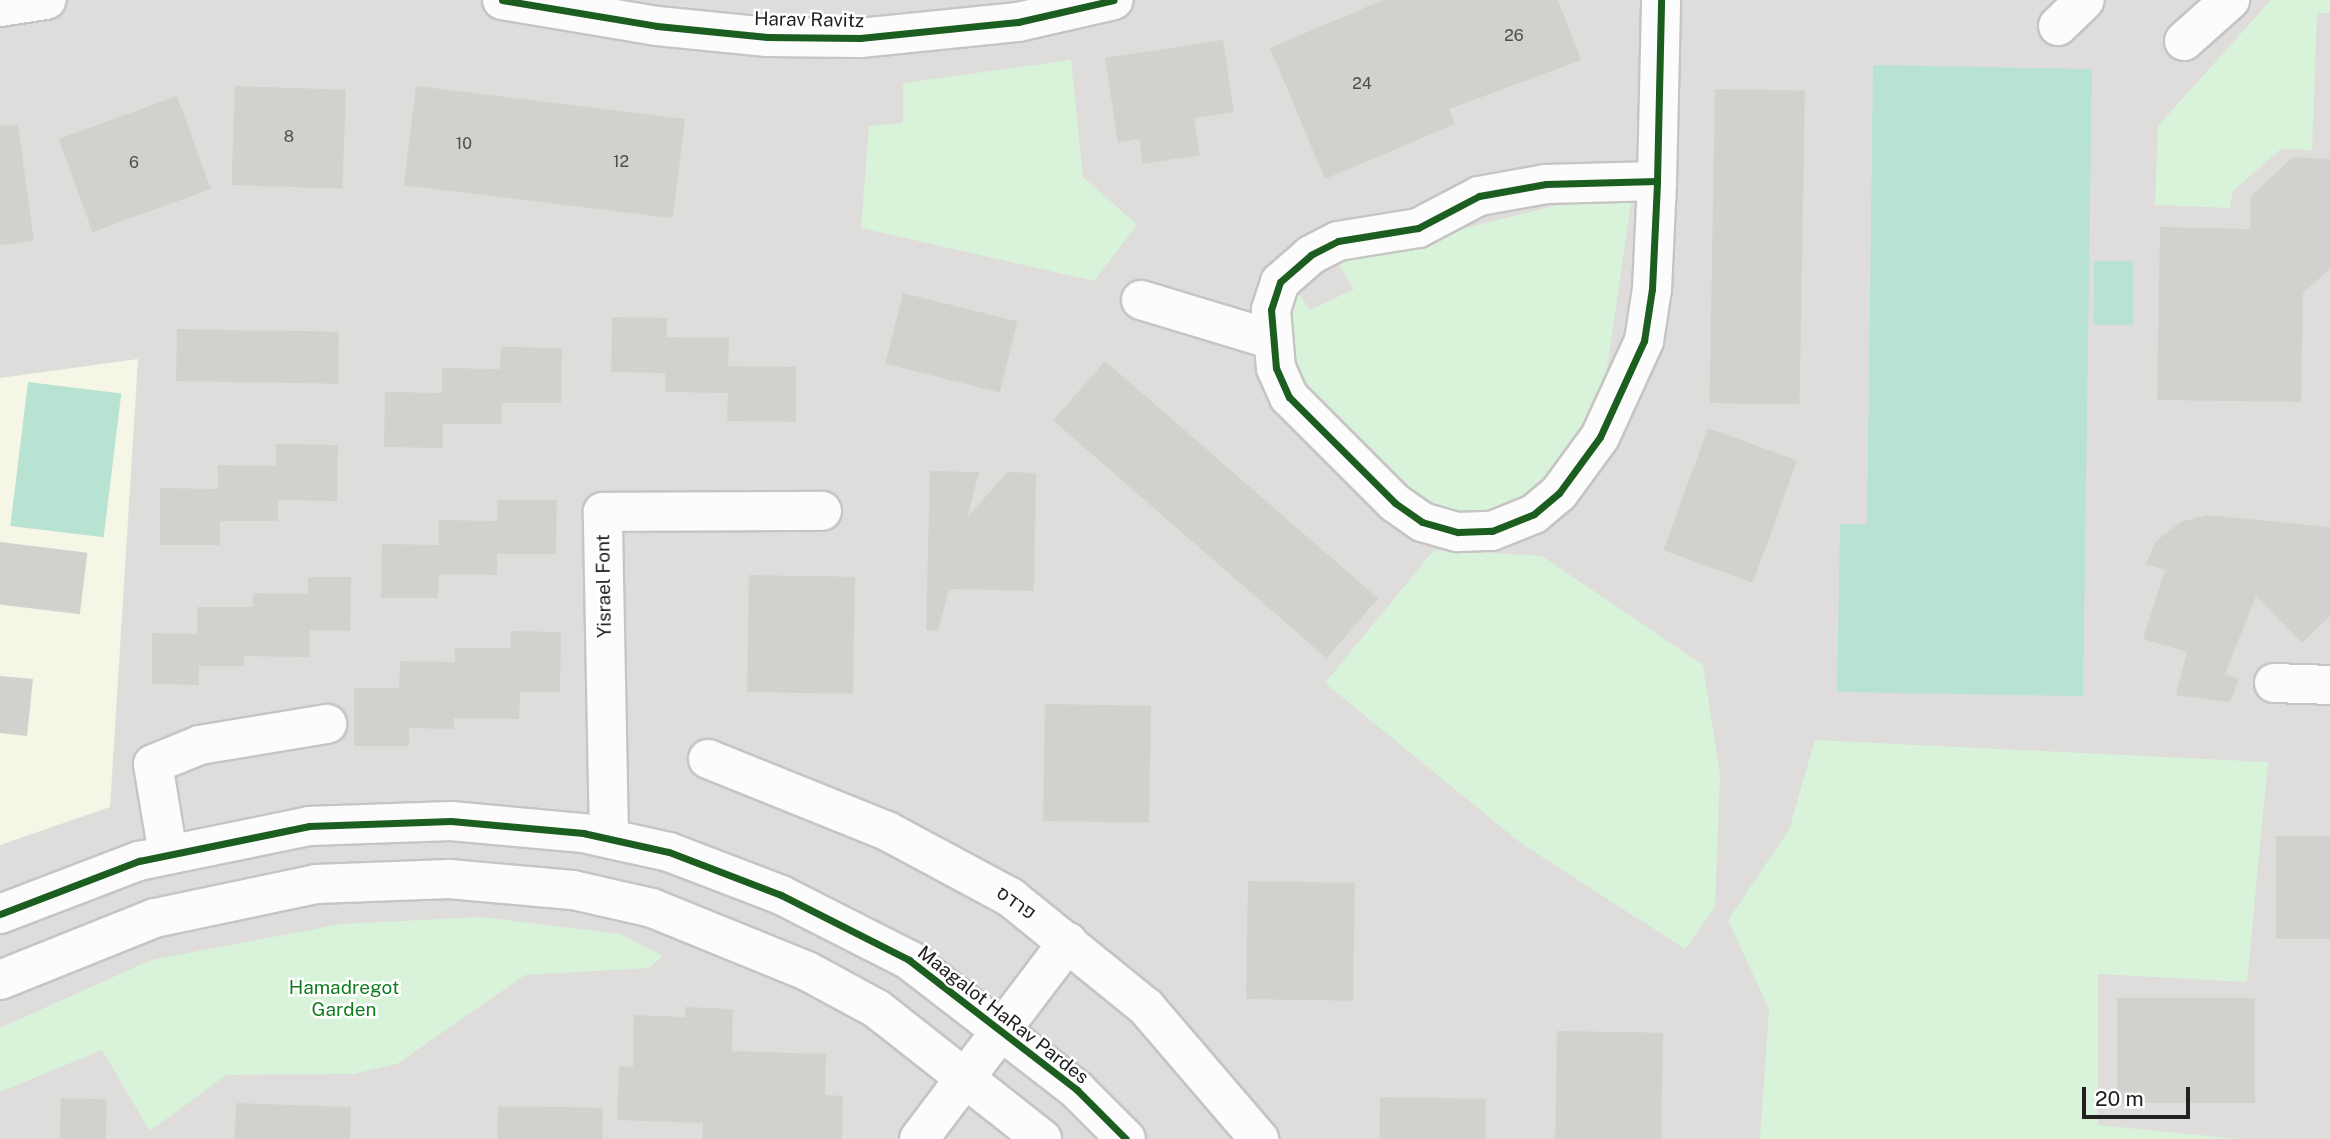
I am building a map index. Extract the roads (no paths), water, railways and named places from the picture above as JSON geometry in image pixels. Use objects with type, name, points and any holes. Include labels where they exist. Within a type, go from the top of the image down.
[{"type":"street","points":[[0,7],[46,0]]},
{"type":"street","name":"Harav Ravitz","points":[[502,0],[657,26],[767,37],[860,38],[1018,22],[1114,0]]},
{"type":"street","points":[[1657,181],[1546,184],[1479,195],[1418,228],[1338,241],[1280,282],[1270,339],[1289,397],[1395,503],[1422,522],[1458,532],[1502,528],[1534,514],[1559,493],[1629,382],[1652,289],[1657,181],[1661,0]]},
{"type":"street","points":[[2058,26],[2085,0]]},
{"type":"street","points":[[2185,41],[2230,0]]},
{"type":"street","points":[[1141,300],[1270,339]]},
{"type":"street","name":"Yisrael Font","points":[[608,838],[603,512],[822,511]]},
{"type":"street","points":[[2274,683],[2330,685]]},
{"type":"street","points":[[168,854],[153,764],[200,745],[327,724]]},
{"type":"street","name":"פרדס","points":[[708,759],[887,831],[1010,897],[1146,1007],[1259,1139]]},
{"type":"street","name":"Maagalot HaRav Pardes","points":[[0,914],[168,854],[309,826],[381,820],[520,825],[608,838],[669,852],[833,919],[909,960],[1005,1032],[1126,1139]]},
{"type":"street","points":[[0,980],[87,941],[229,900],[383,879],[515,884],[652,908],[758,949],[877,1009],[970,1079],[1042,1139]]},
{"type":"street","points":[[919,1139],[970,1079],[1068,942]]},
{"type":"park label","name":"Hamadregot Garden","points":[[344,999]]}]
